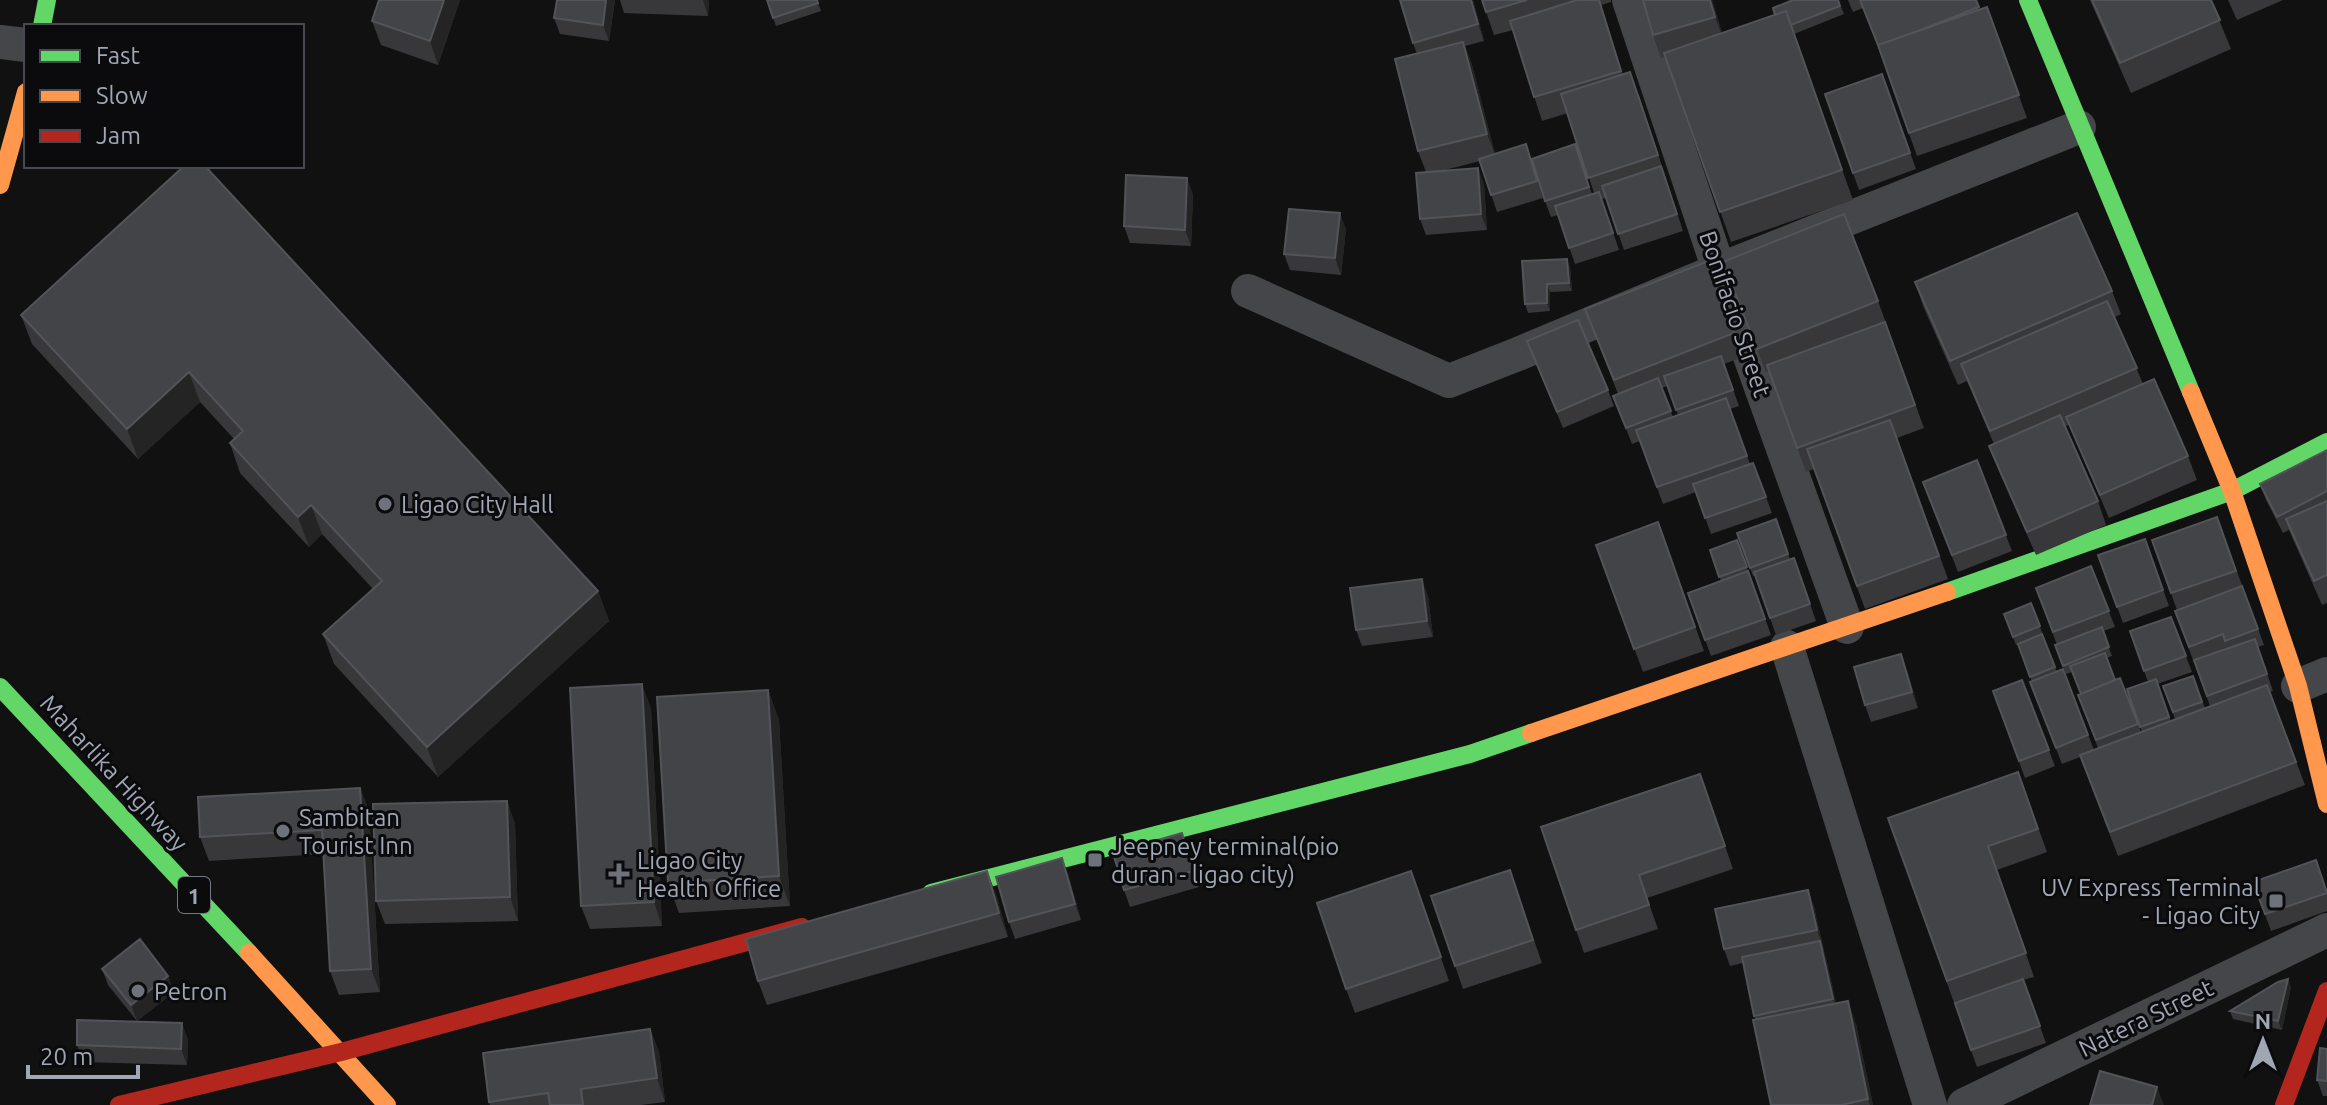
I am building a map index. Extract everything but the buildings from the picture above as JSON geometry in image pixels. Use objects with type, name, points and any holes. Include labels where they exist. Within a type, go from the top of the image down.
[{"type":"main road","points":[[42,24],[47,0]]},
{"type":"main road","points":[[2028,0],[2312,680],[2327,804]]},
{"type":"main road","points":[[0,185],[24,99]]},
{"type":"main road","points":[[913,898],[1470,754],[1847,627],[2232,491],[2327,442]]},
{"type":"main road","name":"Maharlika Highway","points":[[0,687],[387,1105]]},
{"type":"main road","points":[[119,1105],[341,1052],[821,922]]},
{"type":"main road","points":[[2284,1105],[2327,991]]},
{"type":"street","name":"Bonifacio Street","points":[[1629,0],[1719,270],[1847,627]]},
{"type":"street","points":[[0,42],[24,45]]},
{"type":"street","points":[[1248,291],[1449,381],[2079,127]]},
{"type":"street","points":[[1787,647],[1930,1105]]},
{"type":"street","name":"Natera Street","points":[[1964,1105],[2327,930]]},
{"type":"traffic: fast","points":[[42,24],[47,0]]},
{"type":"traffic: fast","points":[[2028,0],[2191,392]]},
{"type":"traffic: fast","points":[[1947,592],[2232,491],[2327,442]]},
{"type":"traffic: fast","points":[[0,687],[249,953]]},
{"type":"traffic: fast","points":[[931,893],[1470,754],[1531,733]]},
{"type":"traffic: slow","points":[[0,185],[24,99]]},
{"type":"traffic: slow","points":[[2191,392],[2232,491],[2298,686],[2327,804]]},
{"type":"traffic: slow","points":[[1531,733],[1947,592]]},
{"type":"traffic: slow","points":[[249,953],[387,1105]]},
{"type":"traffic: jam","points":[[119,1105],[341,1052],[802,927]]},
{"type":"traffic: jam","points":[[2284,1105],[2327,991]]},
{"type":"place","name":"Ligao City Hall","points":[[385,504]]},
{"type":"place","name":"Sambitan Tourist Inn","points":[[283,831]]},
{"type":"place","name":"Jeepney terminal(pio duran - ligao city)","points":[[1095,860]]},
{"type":"place","name":"Ligao City Health Office","points":[[619,874]]},
{"type":"place","name":"UV Express Terminal - Ligao City","points":[[2276,901]]},
{"type":"place","name":"Petron","points":[[138,991]]}]
